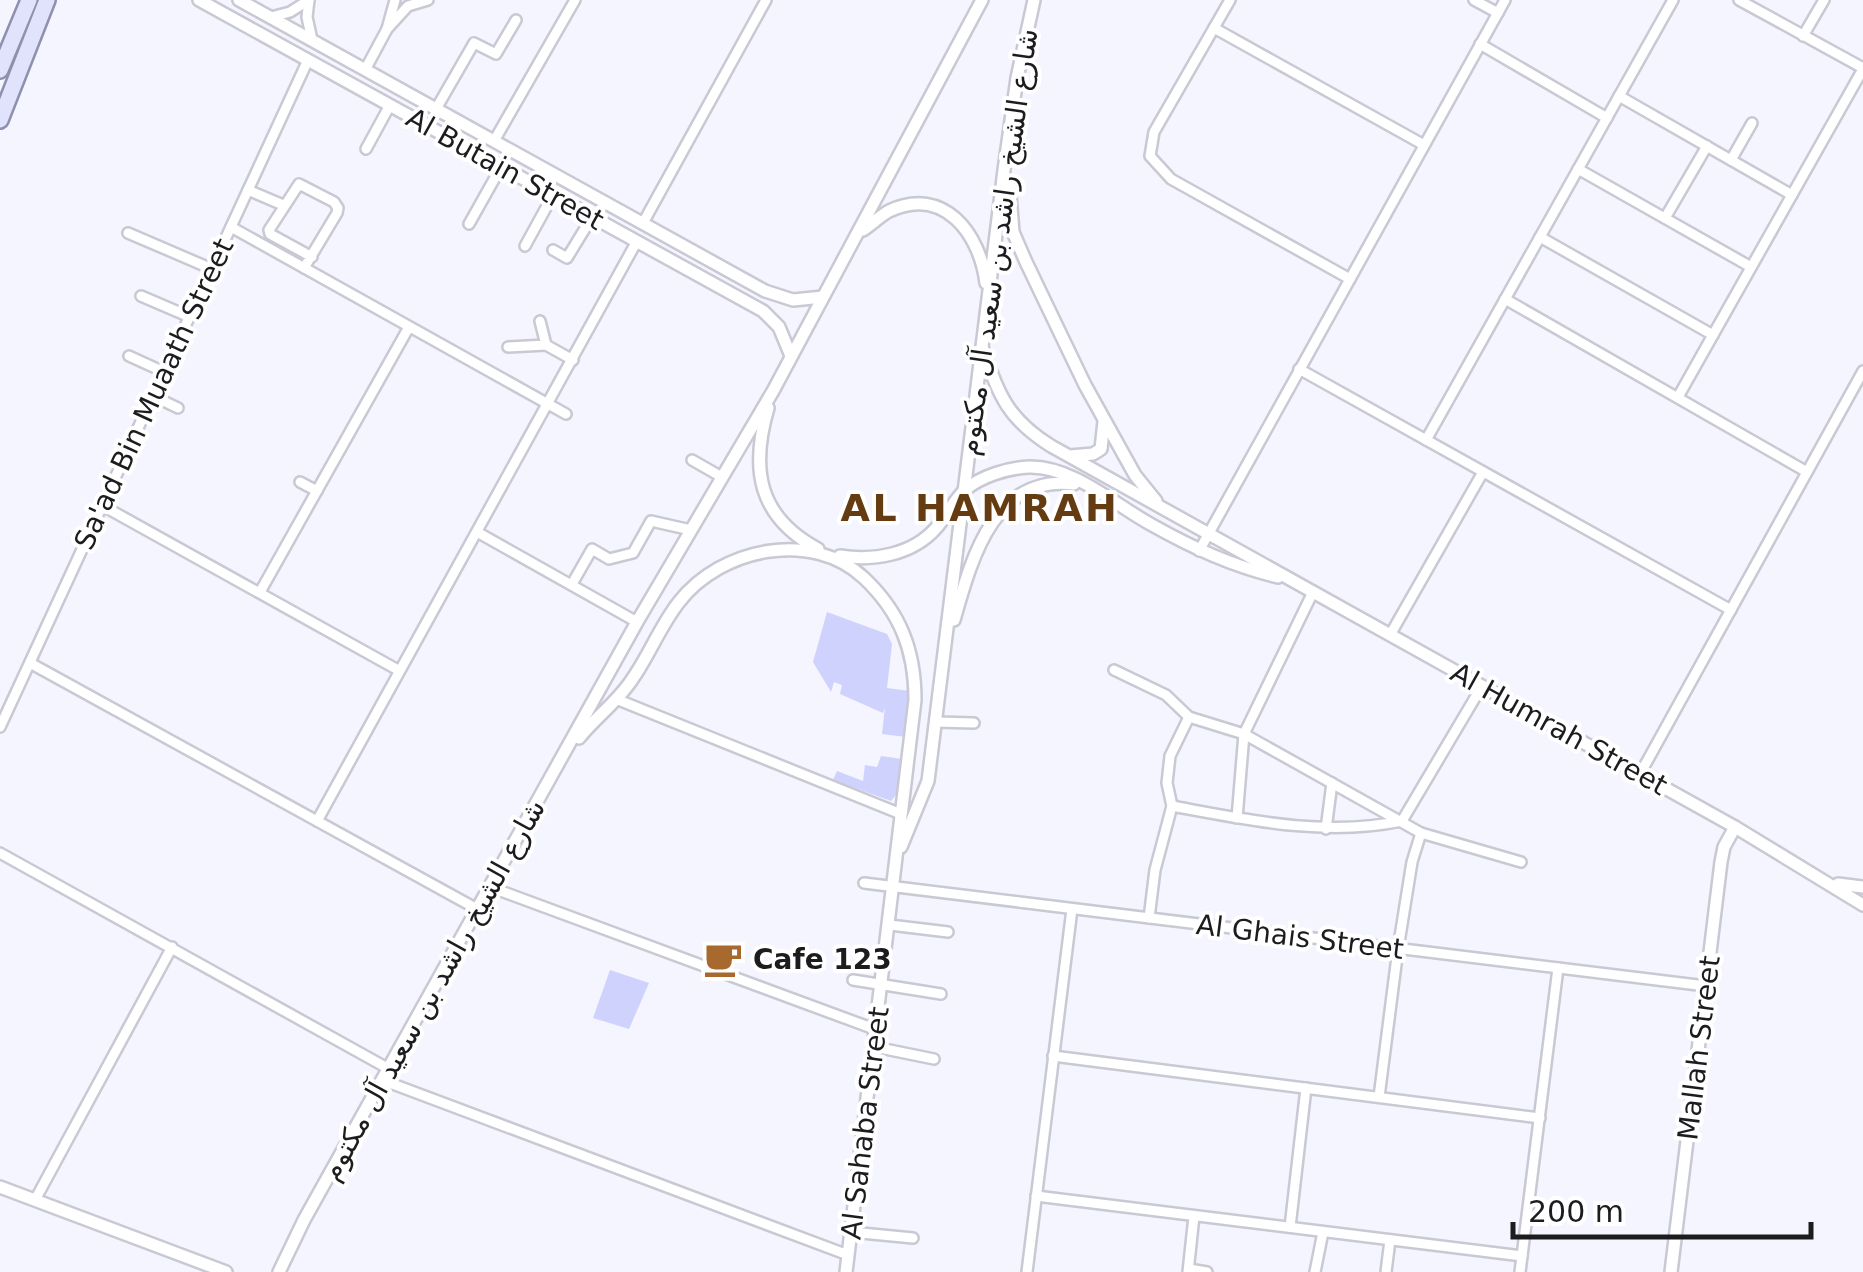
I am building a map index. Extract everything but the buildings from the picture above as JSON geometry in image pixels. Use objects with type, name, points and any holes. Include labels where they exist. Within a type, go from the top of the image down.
[{"type":"main road","points":[[0,70],[29,0]]},
{"type":"main road","points":[[0,120],[47,0]]},
{"type":"street","name":"Al Butain Street","points":[[199,0],[769,315],[792,356]]},
{"type":"street","name":"Al Butain Street","points":[[240,0],[774,295],[794,300],[823,297]]},
{"type":"street","points":[[271,17],[290,12],[309,0]]},
{"type":"street","points":[[309,0],[307,17],[312,40]]},
{"type":"street","points":[[365,70],[387,29],[396,0],[408,6]]},
{"type":"street","points":[[387,29],[408,6],[428,0]]},
{"type":"street","points":[[494,141],[575,0]]},
{"type":"street","points":[[643,223],[766,0]]},
{"type":"street","name":"شارع الشيخ راشد بن سعيد آل مكتوم","points":[[279,1272],[304,1220],[637,622],[773,391],[982,0]]},
{"type":"street","name":"شارع الشيخ راشد بن سعيد آل مكتوم","points":[[897,855],[928,781],[1008,142],[1034,0]]},
{"type":"street","points":[[1230,0],[1154,132],[1150,156],[1171,179],[1350,279]]},
{"type":"street","points":[[1474,0],[1498,13]]},
{"type":"street","points":[[1199,551],[1505,0]]},
{"type":"street","points":[[1426,440],[1673,0]]},
{"type":"street","points":[[1678,397],[1863,69],[1739,0]]},
{"type":"street","points":[[1804,36],[1824,0]]},
{"type":"street","points":[[436,109],[474,43],[496,54],[516,20]]},
{"type":"street","points":[[1214,28],[1424,145]]},
{"type":"street","points":[[1480,44],[1607,118]]},
{"type":"street","name":"Sa'ad Bin Muaath Street","points":[[0,727],[308,60]]},
{"type":"street","points":[[1619,96],[1792,195]]},
{"type":"street","points":[[366,149],[390,106],[414,97]]},
{"type":"street","points":[[1731,160],[1752,123]]},
{"type":"street","points":[[1008,142],[1008,205],[1013,232],[1085,385],[1135,475],[1166,512]]},
{"type":"street","points":[[1665,218],[1707,146]]},
{"type":"street","points":[[469,224],[501,166]]},
{"type":"street","points":[[1578,170],[1751,268]]},
{"type":"street","points":[[304,268],[312,258],[338,208],[334,202],[299,184],[271,223],[270,234],[312,258]]},
{"type":"street","points":[[248,190],[282,205]]},
{"type":"street","points":[[524,246],[553,195]]},
{"type":"street","points":[[858,235],[889,211],[924,204],[941,209],[958,218],[971,234],[984,269],[988,302]]},
{"type":"street","points":[[553,250],[568,258],[592,216]]},
{"type":"street","points":[[231,227],[566,414]]},
{"type":"street","points":[[128,233],[212,269]]},
{"type":"street","points":[[1540,238],[1713,335]]},
{"type":"street","points":[[316,821],[637,242]]},
{"type":"street","points":[[142,296],[190,316]]},
{"type":"street","points":[[1505,299],[1807,472]]},
{"type":"street","points":[[540,320],[546,345]]},
{"type":"street","points":[[260,592],[409,328]]},
{"type":"street","points":[[506,350],[546,345],[573,360]]},
{"type":"street","name":"Al Humrah Street","points":[[982,347],[994,386],[1016,419],[1034,435],[1735,827],[1863,905]]},
{"type":"street","points":[[130,356],[164,372]]},
{"type":"street","points":[[1299,369],[1730,610]]},
{"type":"street","points":[[1640,774],[1863,371]]},
{"type":"street","points":[[773,391],[759,448],[761,482],[768,504],[798,538],[827,554],[868,560],[894,554],[934,530],[964,491]]},
{"type":"street","points":[[154,396],[178,408]]},
{"type":"street","points":[[1068,456],[1101,450],[1104,416]]},
{"type":"street","points":[[692,460],[720,476]]},
{"type":"street","name":"Al Humrah Street","points":[[964,491],[984,478],[1032,467],[1052,470],[1199,551],[1238,568],[1292,580]]},
{"type":"street","points":[[1390,635],[1483,472]]},
{"type":"street","points":[[300,482],[316,491]]},
{"type":"street","points":[[945,653],[972,556],[987,526],[1027,492],[1047,485],[1084,485]]},
{"type":"street","points":[[102,506],[398,670]]},
{"type":"street","points":[[572,584],[592,549],[609,559],[633,553],[651,521],[690,530]]},
{"type":"street","points":[[477,532],[637,622]]},
{"type":"street","name":"شارع الشيخ راشد بن سعيد آل مكتوم","points":[[561,760],[630,682],[680,600],[720,568],[767,551],[788,549],[827,554],[854,568],[878,591],[896,613],[912,657],[915,700],[897,855]]},
{"type":"street","points":[[1237,818],[1244,734],[1313,592]]},
{"type":"street","points":[[30,662],[477,909]]},
{"type":"street","points":[[1114,670],[1166,695],[1189,718],[1244,734],[1421,833],[1521,862]]},
{"type":"street","points":[[1172,806],[1326,829],[1361,830],[1402,821],[1482,686]]},
{"type":"street","points":[[600,689],[604,702],[616,700],[901,814]]},
{"type":"street","points":[[1150,918],[1158,857],[1172,806],[1168,782],[1170,756],[1189,718]]},
{"type":"street","points":[[937,722],[974,723]]},
{"type":"street","points":[[1326,829],[1332,783]]},
{"type":"street","name":"Mallah Street","points":[[1671,1272],[1722,854],[1735,827]]},
{"type":"street","points":[[1379,1097],[1398,949],[1421,833]]},
{"type":"street","points":[[0,852],[172,947],[386,1074],[848,1255]]},
{"type":"street","name":"Al Sahaba Street","points":[[846,1272],[897,855]]},
{"type":"street","name":"Al Humrah Street","points":[[1825,880],[1863,888]]},
{"type":"street","name":"Al Ghais Street","points":[[864,883],[1706,986]]},
{"type":"street","points":[[490,887],[877,1030]]},
{"type":"street","points":[[1027,1272],[1072,909]]},
{"type":"street","points":[[890,924],[948,932]]},
{"type":"street","points":[[34,1200],[172,947]]},
{"type":"street","points":[[1520,1272],[1558,968]]},
{"type":"street","points":[[853,980],[941,994]]},
{"type":"street","points":[[874,1047],[934,1059]]},
{"type":"street","points":[[1053,1056],[1540,1118]]},
{"type":"street","points":[[1290,1227],[1306,1088]]},
{"type":"street","points":[[0,1187],[205,1268],[226,1272]]},
{"type":"street","points":[[1036,1196],[1522,1256]]},
{"type":"street","points":[[1194,1216],[1188,1270],[1208,1272]]},
{"type":"street","name":"شارع الشيخ راشد بن سعيد آل مكتوم","points":[[269,1272],[304,1220]]},
{"type":"street","points":[[851,1232],[913,1238]]},
{"type":"street","points":[[1315,1272],[1323,1232]]},
{"type":"street","points":[[1386,1272],[1390,1240]]},
{"type":"shaded area","points":[[827,612],[887,634],[892,644],[887,688],[910,691],[906,737],[882,734],[885,707],[883,713],[840,694],[842,685],[834,682],[831,692],[813,662]]},
{"type":"shaded area","points":[[881,756],[902,759],[900,790],[891,801],[833,780],[837,771],[863,781],[865,765],[877,767]]},
{"type":"shaded area","points":[[610,970],[649,983],[629,1029],[593,1018]]},
{"type":"place","name":"Cafe 123","points":[[723,959]]},
{"type":"district","name":"AL HAMRAH","points":[[980,508]]}]
